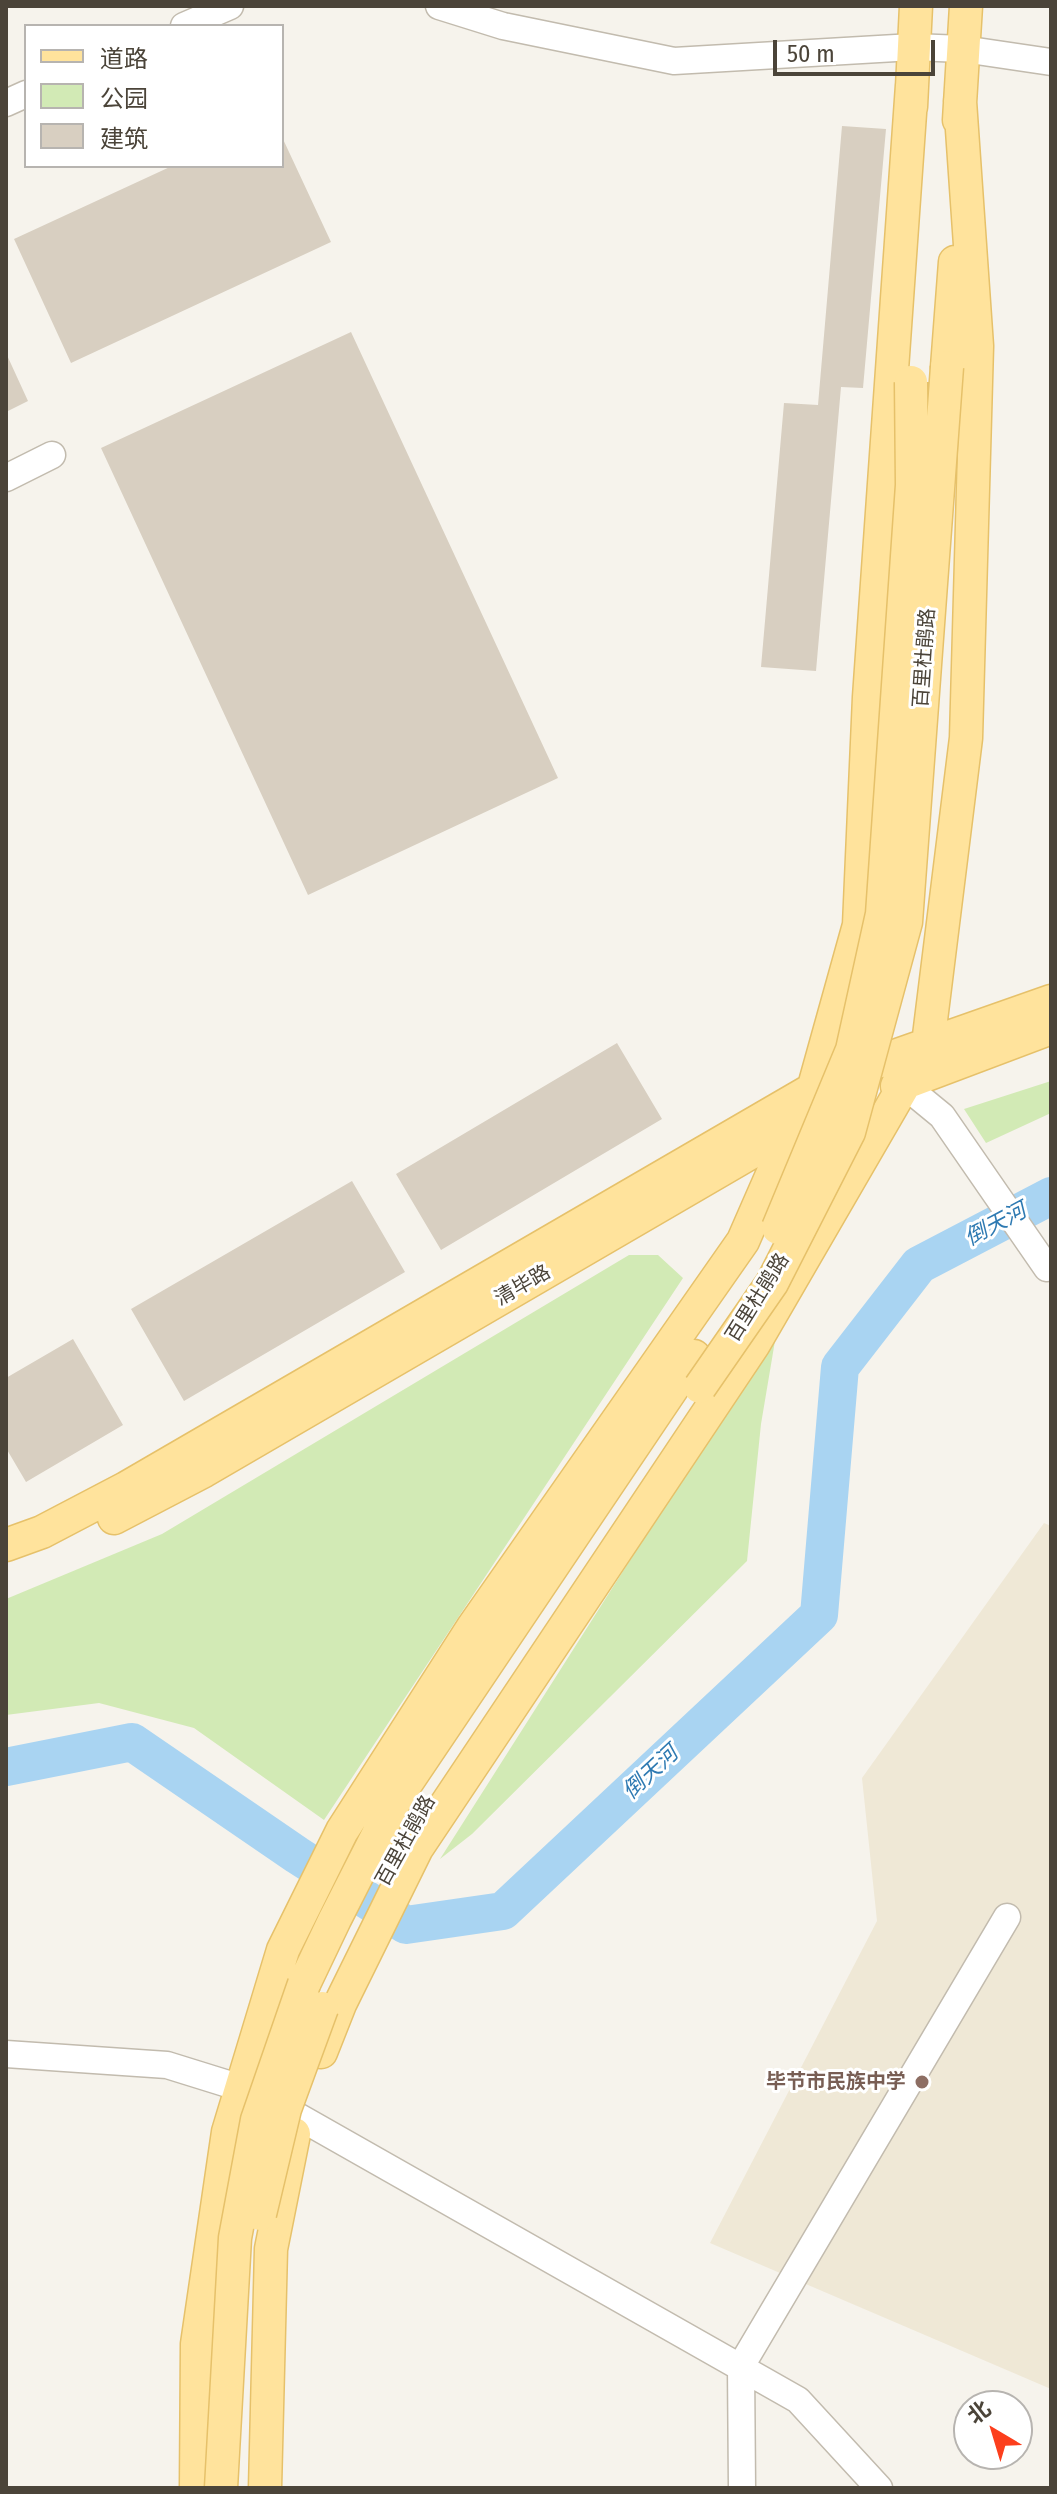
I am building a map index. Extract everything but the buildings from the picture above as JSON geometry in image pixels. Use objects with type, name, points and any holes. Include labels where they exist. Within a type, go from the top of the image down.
[{"type":"main road","name":"百里杜鹃路","points":[[221,2488],[235,2238],[257,2120],[304,1984],[397,1797],[694,1356],[764,1259],[852,1050],[882,914],[912,485],[912,85],[916,6]]},
{"type":"main road","name":"百里杜鹃路","points":[[241,2488],[259,2220],[322,2008],[416,1819],[700,1387],[772,1283],[849,1132],[906,922],[956,250],[966,6]]},
{"type":"main road","points":[[196,2488],[197,2344],[228,2132],[286,1943],[342,1831],[473,1627],[743,1241],[792,1129],[813,1090],[859,925],[869,697],[912,85]]},
{"type":"main road","points":[[265,2488],[271,2249],[292,2112],[340,2004],[417,1848],[754,1344],[928,1044],[966,738],[977,346],[960,101]]},
{"type":"main road","points":[[6,1545],[42,1532],[126,1488],[832,1078],[1051,1001]]},
{"type":"main road","name":"清毕路","points":[[6,1568],[61,1545],[204,1471],[843,1101],[903,1084],[1051,1028]]},
{"type":"street","points":[[187,18],[230,6]]},
{"type":"street","points":[[439,6],[503,26],[674,61],[913,47],[963,49],[1051,62]]},
{"type":"street","points":[[6,478],[52,455]]},
{"type":"street","points":[[903,1084],[942,1116],[1047,1268]]},
{"type":"street","points":[[742,2488],[741,2366],[1007,1917]]},
{"type":"street","points":[[6,2054],[167,2065],[241,2088],[292,2112],[798,2400],[879,2488]]},
{"type":"shaded area","name":"毕节市民族中学","points":[[1044,1523],[1051,1526],[1051,2389],[710,2243],[877,1921],[862,1778]]},
{"type":"green space","points":[[1051,1081],[1051,1113],[986,1143],[964,1109]]},
{"type":"green space","points":[[629,1255],[658,1255],[683,1278],[324,1820],[194,1728],[99,1703],[6,1715],[6,1599],[162,1534]]},
{"type":"green space","points":[[777,1329],[761,1424],[747,1561],[472,1834],[440,1859]]},
{"type":"waterway","name":"倒天河","points":[[6,1767],[132,1742],[406,1925],[503,1911],[819,1615],[840,1367],[919,1265],[1051,1196]]},
{"type":"place","name":"毕节市民族中学","points":[[922,2082]]}]
